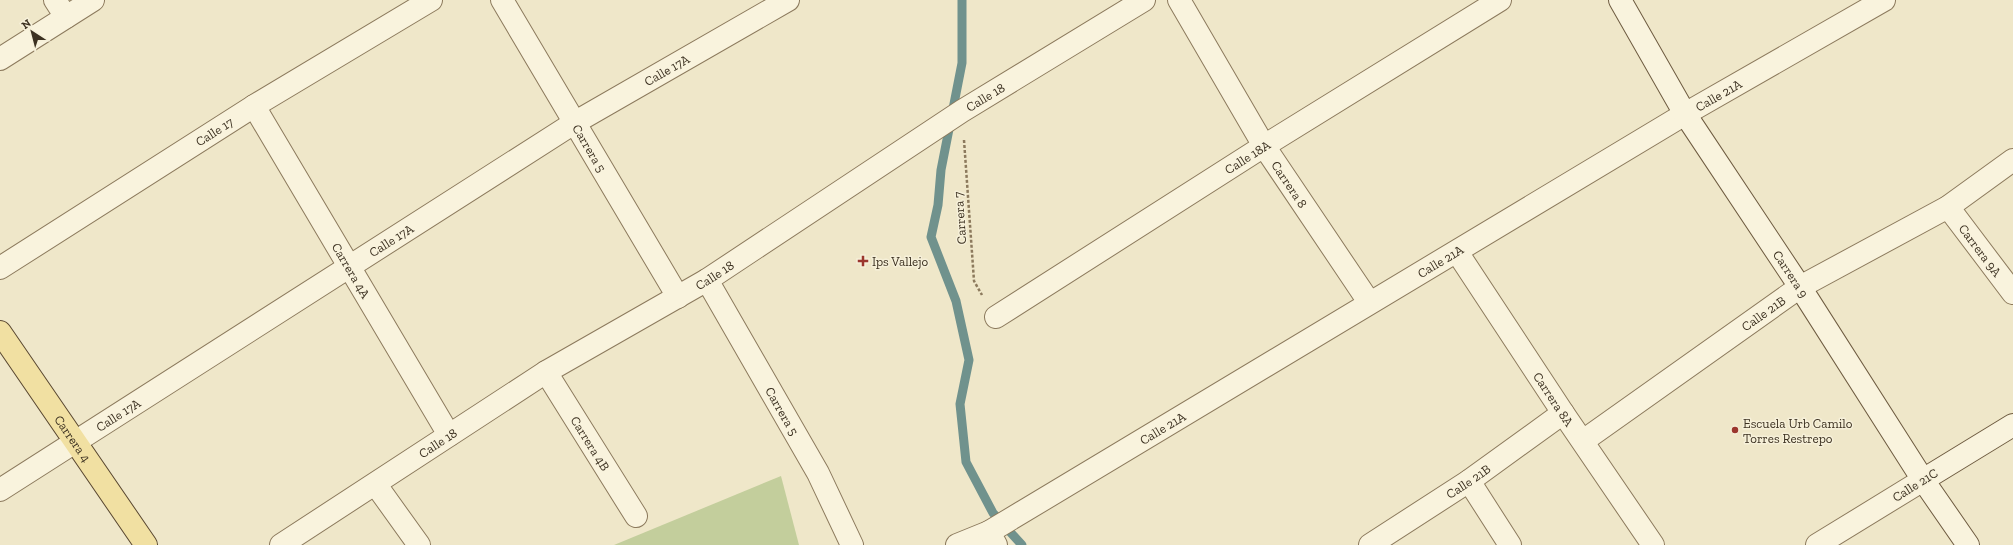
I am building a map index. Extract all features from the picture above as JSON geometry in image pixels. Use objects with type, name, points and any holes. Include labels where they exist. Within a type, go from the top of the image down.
[{"type":"main road","name":"Carrera 4","points":[[0,332],[146,545]]},
{"type":"street","points":[[0,60],[61,9],[93,0]]},
{"type":"street","name":"Calle 17","points":[[0,268],[254,106],[430,0]]},
{"type":"street","name":"Carrera 5","points":[[502,0],[678,296]]},
{"type":"street","name":"Calle 17A","points":[[0,490],[349,265],[574,123],[788,0]]},
{"type":"street","name":"Calle 18","points":[[282,545],[376,485],[449,435],[546,372],[707,280],[936,130],[962,111],[1144,0]]},
{"type":"street","name":"Carrera 8","points":[[1179,0],[1264,146],[1369,302]]},
{"type":"street","name":"Calle 18A","points":[[996,317],[1264,146],[1500,0]]},
{"type":"street","name":"Carrera 9","points":[[1620,0],[1685,114],[1800,287],[1923,480],[1968,545]]},
{"type":"street","name":"Calle 21A","points":[[956,545],[1000,530],[1369,302],[1457,252],[1685,114],[1884,0]]},
{"type":"street","name":"Carrera 4A","points":[[254,106],[449,435]]},
{"type":"street","name":"Calle 21B","points":[[1583,441],[1800,287],[1948,207],[2013,160]]},
{"type":"street","name":"Carrera 9A","points":[[1948,207],[2013,293]]},
{"type":"street","name":"Carrera 8A","points":[[1457,252],[1563,413],[1653,545]]},
{"type":"street","name":"Carrera 5","points":[[707,280],[818,474],[852,545]]},
{"type":"street","name":"Carrera 4B","points":[[546,372],[636,516]]},
{"type":"street","name":"Calle 21B","points":[[1381,542],[1563,413]]},
{"type":"street","name":"Calle 21C","points":[[1817,545],[2013,424]]},
{"type":"street","points":[[1469,481],[1510,545]]},
{"type":"street","points":[[376,485],[419,545]]},
{"type":"path","name":"Carrera 7","points":[[962,111],[974,281],[996,317]]},
{"type":"green space","points":[[781,476],[799,545],[614,545]]},
{"type":"waterway","points":[[962,0],[962,63],[941,170],[938,205],[931,237],[956,301],[969,360],[960,404],[966,462],[993,513],[1022,545]]},
{"type":"place","name":"Ips Vallejo","points":[[863,261]]},
{"type":"place","name":"Escuela Urb Camilo Torres Restrepo","points":[[1735,430]]}]
